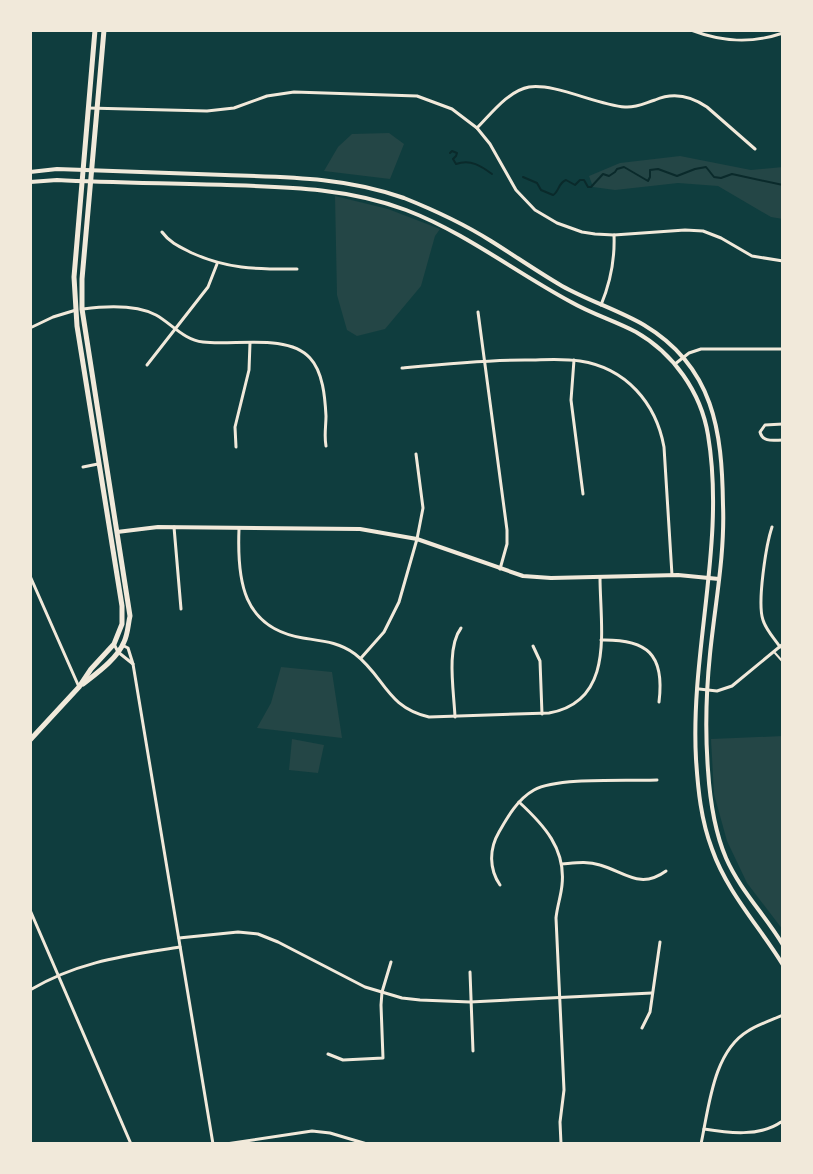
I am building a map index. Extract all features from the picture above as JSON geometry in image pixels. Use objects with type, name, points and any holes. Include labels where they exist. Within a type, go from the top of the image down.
[{"type":"main road","points":[[30,740],[114,644],[122,624],[75,311],[74,277],[95,30]]},
{"type":"main road","points":[[79,687],[118,652],[125,639],[130,616],[82,309],[104,30]]},
{"type":"main road","points":[[30,172],[57,169],[308,178],[361,186],[402,198],[452,219],[564,287],[642,324],[668,342],[683,358],[706,393],[719,433],[724,518],[705,716],[709,794],[715,826],[735,876],[783,945]]},
{"type":"main road","points":[[30,182],[82,180],[301,187],[343,192],[387,204],[456,233],[567,300],[636,332],[675,364],[700,404],[709,436],[713,522],[695,723],[697,776],[705,830],[731,890],[783,965]]},
{"type":"main road","points":[[110,533],[158,527],[360,529],[417,539],[500,569],[537,578],[672,575],[719,579]]},
{"type":"street","points":[[691,30],[716,38],[742,41],[765,39],[783,33]]},
{"type":"street","points":[[477,128],[515,92],[529,87],[627,107],[666,96],[683,96],[707,107],[755,149]]},
{"type":"street","points":[[88,108],[207,111],[234,108],[267,96],[294,92],[404,95],[440,103],[477,128],[490,144],[516,190],[535,210],[557,223],[595,234],[703,231],[752,256],[783,261]]},
{"type":"street","points":[[162,232],[174,244],[217,264],[241,268],[297,269]]},
{"type":"street","points":[[600,305],[612,275],[614,235]]},
{"type":"street","points":[[147,365],[208,287],[217,264]]},
{"type":"street","points":[[30,328],[53,317],[82,309],[132,308],[158,316],[194,341],[291,346],[306,353],[320,374],[326,411],[326,446]]},
{"type":"street","points":[[478,312],[507,530],[507,544],[500,569]]},
{"type":"street","points":[[236,447],[235,427],[249,370],[250,343]]},
{"type":"street","points":[[675,364],[701,349],[783,349]]},
{"type":"street","points":[[402,368],[485,360],[574,360],[600,366],[623,377],[640,393],[658,421],[664,447],[672,575]]},
{"type":"street","points":[[574,360],[571,400],[583,494]]},
{"type":"street","points":[[783,424],[765,425],[760,432],[763,439],[783,440]]},
{"type":"street","points":[[360,659],[384,632],[399,602],[417,539],[423,508],[416,454]]},
{"type":"street","points":[[83,467],[98,464]]},
{"type":"street","points":[[174,527],[181,609]]},
{"type":"street","points":[[696,689],[725,690],[782,646],[766,628],[761,605],[772,527]]},
{"type":"street","points":[[239,528],[242,586],[248,601],[263,620],[292,636],[336,644],[360,659],[403,707],[429,717],[542,714],[566,709],[581,699],[599,669],[600,577]]},
{"type":"street","points":[[30,576],[79,687]]},
{"type":"street","points":[[455,717],[453,646],[461,628]]},
{"type":"street","points":[[601,640],[625,640],[646,650],[659,670],[659,702]]},
{"type":"street","points":[[114,644],[128,648],[133,664],[213,1144]]},
{"type":"street","points":[[114,644],[118,652],[133,664]]},
{"type":"street","points":[[533,646],[540,661],[542,714]]},
{"type":"street","points":[[500,885],[493,870],[493,843],[519,802],[533,791],[550,784],[657,780]]},
{"type":"street","points":[[519,802],[550,834],[562,864],[562,891],[556,918],[564,1090],[560,1122],[562,1144],[576,1144]]},
{"type":"street","points":[[562,864],[598,864],[623,876],[641,880],[655,878],[666,871]]},
{"type":"street","points":[[30,910],[131,1144]]},
{"type":"street","points":[[178,938],[238,932],[258,934],[353,982],[420,1000],[470,1002],[652,993]]},
{"type":"street","points":[[642,1028],[650,1012],[660,942]]},
{"type":"street","points":[[30,990],[58,975],[97,962],[180,947]]},
{"type":"street","points":[[328,1054],[343,1060],[383,1058],[382,992],[391,962]]},
{"type":"street","points":[[470,972],[473,1051]]},
{"type":"street","points":[[701,1144],[718,1071],[726,1053],[749,1031],[783,1015]]},
{"type":"street","points":[[704,1129],[762,1131],[781,1122]]},
{"type":"street","points":[[226,1144],[312,1131],[367,1144]]},
{"type":"lane","points":[[774,652],[783,662]]},
{"type":"shaded area","points":[[389,133],[404,144],[390,179],[324,171],[338,147],[352,134]]},
{"type":"shaded area","points":[[680,156],[751,170],[783,167],[783,219],[771,217],[718,186],[678,183],[615,190],[593,187],[589,176],[620,163]]},
{"type":"shaded area","points":[[335,196],[388,209],[440,229],[435,236],[421,286],[385,329],[357,336],[347,330],[337,295]]},
{"type":"shaded area","points":[[281,667],[332,672],[342,738],[257,728],[271,703]]},
{"type":"shaded area","points":[[783,736],[783,930],[747,883],[727,841],[714,794],[711,739]]},
{"type":"shaded area","points":[[292,739],[324,745],[318,773],[289,770]]},
{"type":"waterway","points":[[450,153],[457,153],[453,159],[456,164],[471,163],[492,174]]},
{"type":"waterway","points":[[523,177],[553,195],[566,180],[575,185],[584,180],[591,187],[603,174],[609,176],[624,167],[648,181],[650,170],[658,169],[677,176],[706,167],[714,177],[732,174],[783,185]]}]
